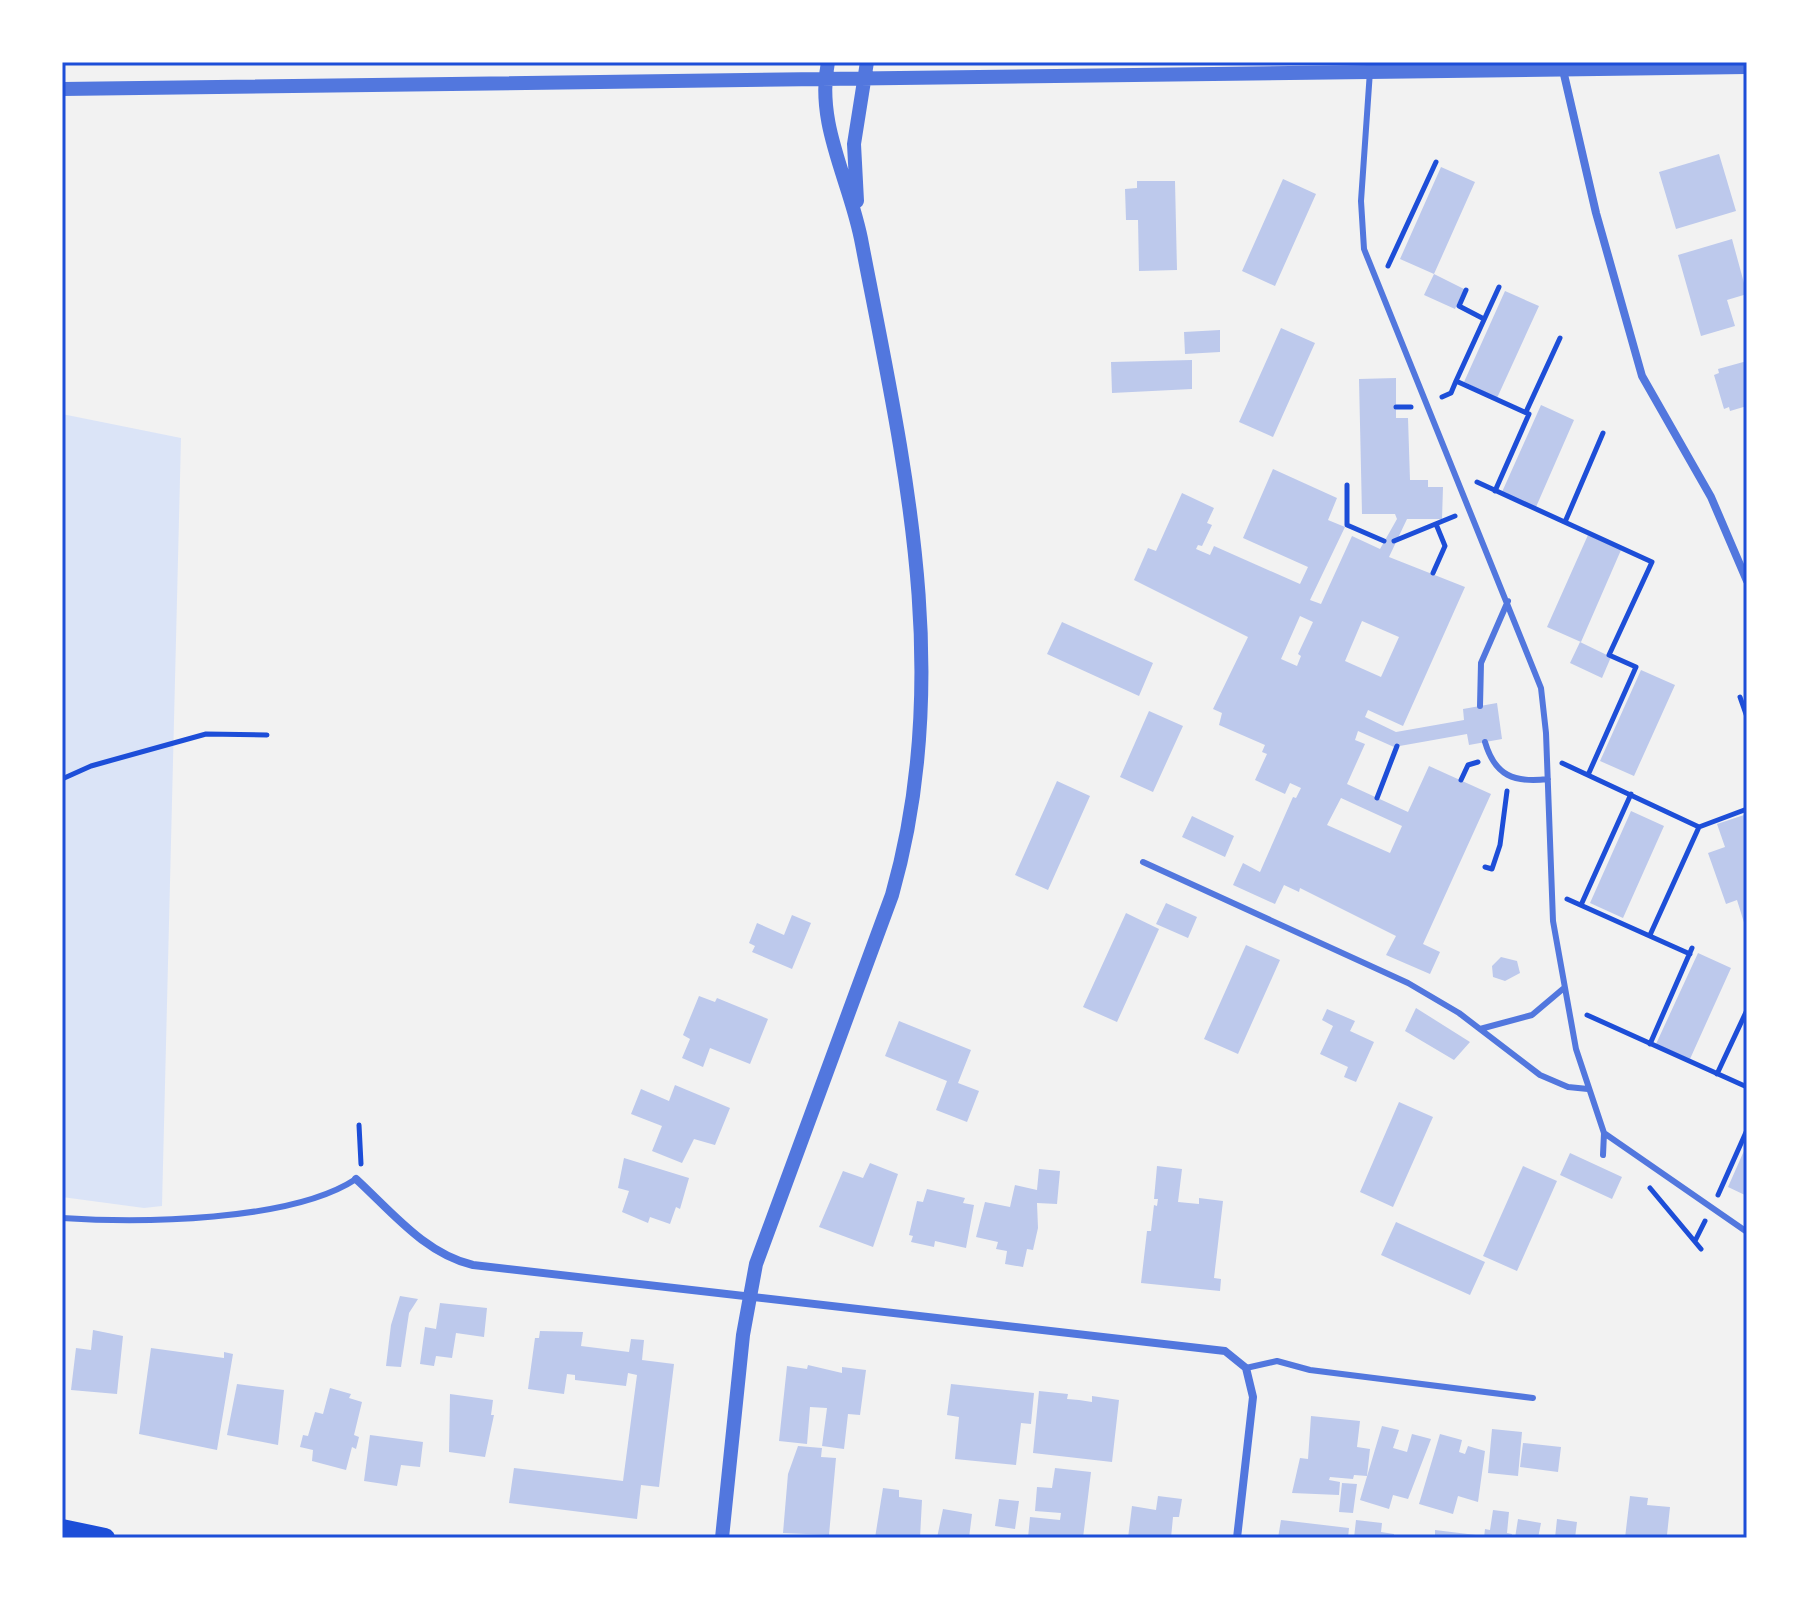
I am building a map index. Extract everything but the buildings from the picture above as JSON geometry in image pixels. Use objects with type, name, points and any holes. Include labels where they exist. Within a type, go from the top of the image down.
[{"type":"main road","points":[[62,1529],[104,1538]]},
{"type":"main road","points":[[62,1537],[104,1538]]},
{"type":"street","points":[[722,1538],[749,1297],[768,1226],[892,895],[908,840],[923,725],[919,571],[899,438],[859,225],[824,107],[828,62]]},
{"type":"street","points":[[859,225],[854,144],[867,62]]},
{"type":"street","points":[[62,89],[1747,67]]},
{"type":"street","points":[[1563,70],[1596,213],[1642,376],[1711,497],[1747,581]]},
{"type":"street","points":[[356,1179],[412,1232],[459,1262],[523,1273],[1206,1346],[1233,1354],[1246,1368],[1253,1408],[1237,1538]]},
{"type":"lane","points":[[1370,71],[1361,227],[1364,249],[1541,688],[1548,757],[1551,892],[1564,988],[1588,1089],[1604,1133],[1603,1155]]},
{"type":"lane","points":[[1480,706],[1481,663],[1508,601]]},
{"type":"lane","points":[[1485,742],[1491,760],[1509,778],[1548,779]]},
{"type":"lane","points":[[1143,862],[1408,983],[1479,1029],[1540,1075],[1568,1087],[1588,1089]]},
{"type":"lane","points":[[1479,1029],[1532,1015],[1564,988]]},
{"type":"lane","points":[[1604,1133],[1747,1232]]},
{"type":"lane","points":[[62,1218],[179,1218],[267,1209],[317,1197],[356,1179]]},
{"type":"lane","points":[[1246,1368],[1277,1361],[1310,1370],[1533,1398]]},
{"type":"path","points":[[1374,274],[1388,266],[1436,162]]},
{"type":"path","points":[[1438,399],[1451,393],[1499,287]]},
{"type":"path","points":[[1466,290],[1459,306],[1484,319]]},
{"type":"path","points":[[1526,412],[1560,338]]},
{"type":"path","points":[[1456,381],[1529,414],[1495,491]]},
{"type":"path","points":[[1565,522],[1603,433]]},
{"type":"path","points":[[1460,484],[1471,480],[1652,562],[1609,655],[1636,667],[1588,775]]},
{"type":"path","points":[[1347,485],[1347,525],[1384,541]]},
{"type":"path","points":[[1394,541],[1470,509]]},
{"type":"path","points":[[1433,573],[1445,546],[1436,524]]},
{"type":"path","points":[[1740,697],[1747,717]]},
{"type":"path","points":[[62,779],[91,766],[206,734],[267,735]]},
{"type":"path","points":[[1377,798],[1397,746]]},
{"type":"path","points":[[1548,757],[1699,827]]},
{"type":"path","points":[[1461,780],[1468,765],[1491,760]]},
{"type":"path","points":[[1485,867],[1492,869],[1500,845],[1509,778]]},
{"type":"path","points":[[1581,905],[1631,794]]},
{"type":"path","points":[[1650,935],[1699,827],[1747,809]]},
{"type":"path","points":[[1551,892],[1691,951],[1650,1044]]},
{"type":"path","points":[[1568,1006],[1747,1087]]},
{"type":"path","points":[[1717,1074],[1747,1010]]},
{"type":"path","points":[[356,1179],[361,1157],[359,1125]]},
{"type":"path","points":[[1717,1198],[1747,1130]]},
{"type":"path","points":[[1646,1183],[1701,1249]]},
{"type":"path","points":[[1695,1241],[1706,1220]]},
{"type":"shaded area","points":[[62,414],[181,438],[162,1206],[144,1208],[62,1197]]}]
